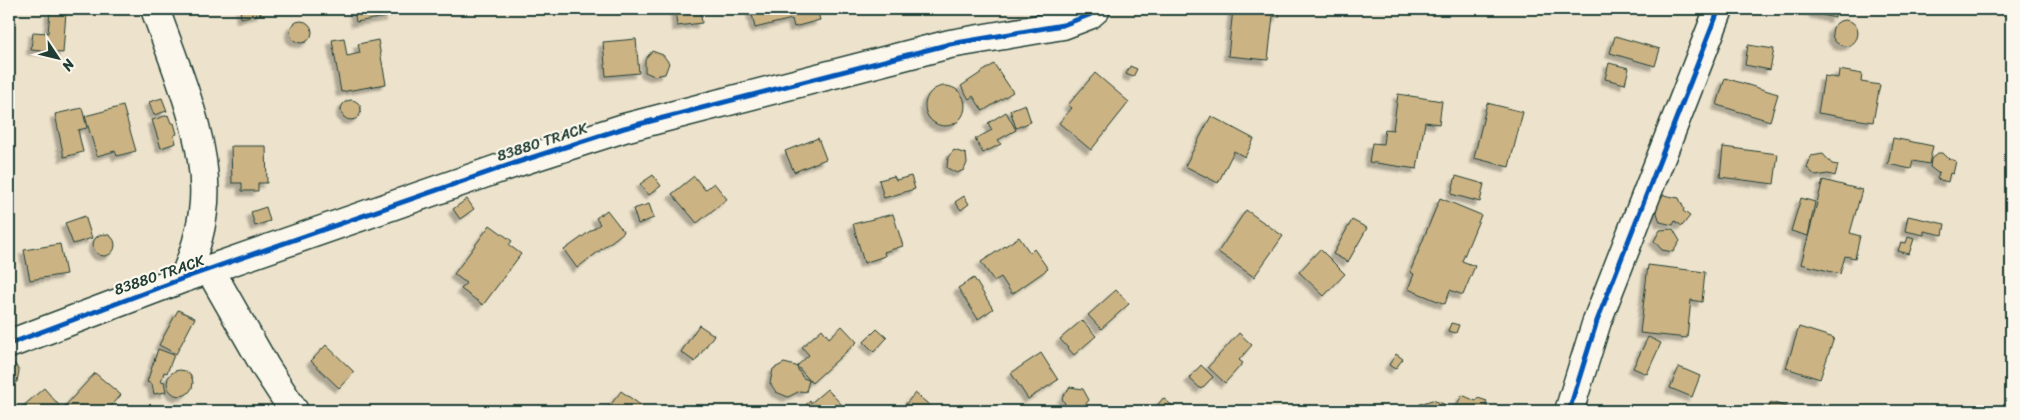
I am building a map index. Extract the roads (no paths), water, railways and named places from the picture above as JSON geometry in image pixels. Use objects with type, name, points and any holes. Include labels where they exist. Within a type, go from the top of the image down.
[{"type":"street","points":[[155,9],[193,121],[203,166],[204,211],[196,249],[184,278]]},
{"type":"street","name":"83880 TRACK","points":[[9,344],[184,278],[515,163],[624,128],[950,44],[1063,25],[1089,15],[1096,9]]},
{"type":"street","points":[[1569,411],[1597,320],[1719,9]]},
{"type":"street","points":[[210,270],[266,368],[294,411]]},
{"type":"waterway","points":[[2011,324],[2011,333]]}]
